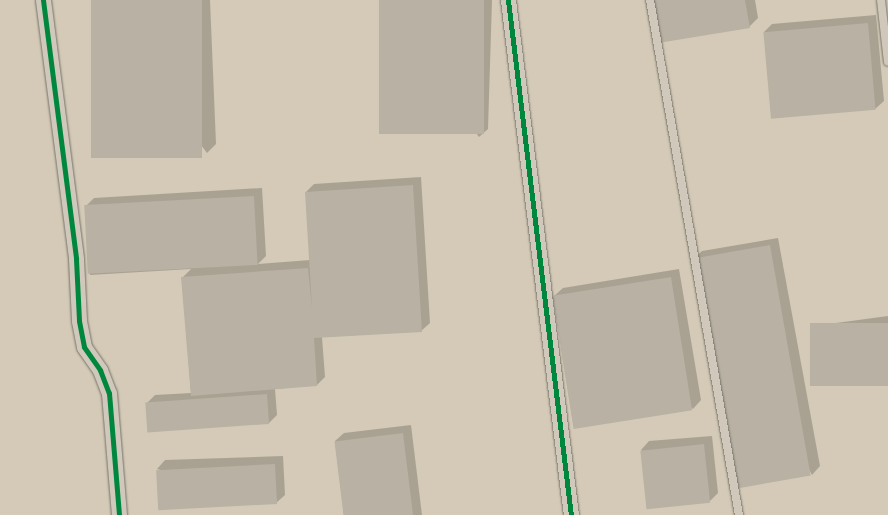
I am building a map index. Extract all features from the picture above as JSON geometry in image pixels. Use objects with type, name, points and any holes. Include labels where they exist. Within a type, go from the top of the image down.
[{"type":"street","points":[[43,0],[76,259],[79,321],[84,347],[100,370],[109,393],[119,515]]},
{"type":"street","points":[[508,0],[571,515]]},
{"type":"lane","points":[[650,0],[739,515]]},
{"type":"lane","points":[[881,0],[888,62]]},
{"type":"building","points":[[91,0],[202,0],[202,158],[91,158]]},
{"type":"building","points":[[379,0],[484,0],[484,134],[379,134]]},
{"type":"building","points":[[650,0],[745,0],[750,28],[658,43]]},
{"type":"building","points":[[868,23],[876,110],[771,119],[763,32]]},
{"type":"building","points":[[413,185],[422,332],[314,338],[317,386],[191,396],[181,277],[308,268],[312,308],[305,192]]},
{"type":"building","points":[[254,196],[258,265],[88,274],[84,205]]},
{"type":"building","points":[[770,245],[811,475],[733,489],[692,259]]},
{"type":"building","points":[[671,277],[692,410],[574,429],[552,296]]},
{"type":"building","points":[[810,323],[888,323],[888,386],[810,386]]},
{"type":"building","points":[[267,394],[269,424],[147,432],[145,403]]},
{"type":"building","points":[[403,433],[413,515],[344,515],[335,441]]},
{"type":"building","points":[[704,444],[710,503],[647,509],[640,451]]},
{"type":"building","points":[[275,464],[277,504],[158,510],[156,470]]},
{"type":"cycle path","points":[[43,0],[76,259],[79,321],[84,347],[100,370],[109,393],[119,515]]},
{"type":"cycle path","points":[[508,0],[571,515]]}]
